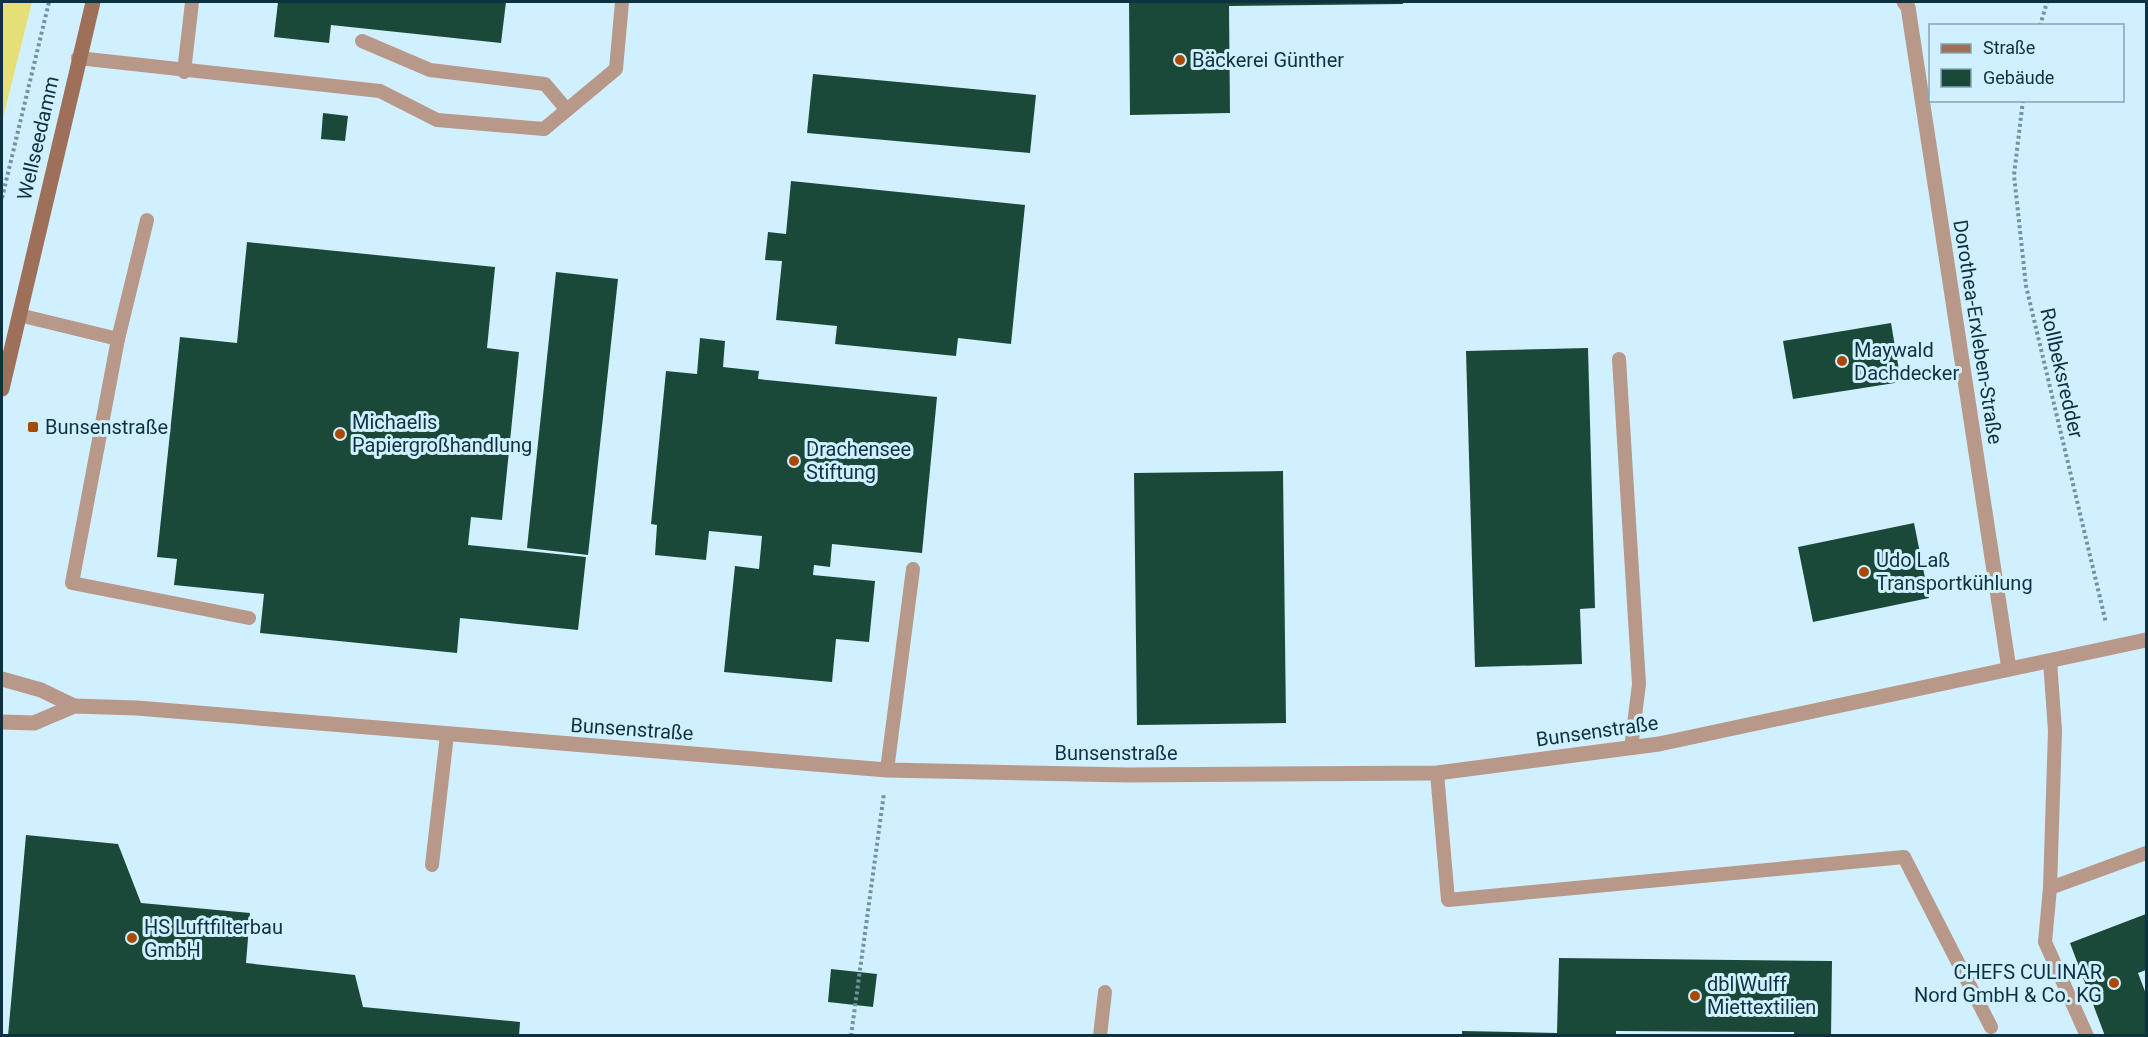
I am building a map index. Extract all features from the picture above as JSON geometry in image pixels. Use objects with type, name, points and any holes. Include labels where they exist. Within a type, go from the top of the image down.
[{"type":"main road","name":"Wellseedamm","points":[[2,389],[93,2]]},
{"type":"street","name":"Dorothea-Erxleben-Straße","points":[[1904,2],[1908,7],[2009,669]]},
{"type":"street","name":"Bunsenstraße","points":[[2,679],[41,690],[74,706],[198,712],[447,735],[887,770],[1128,775],[1437,773],[1659,744],[2146,640]]},
{"type":"street","name":"Bunsenstraße","points":[[2,722],[34,723],[74,706]]},
{"type":"lane","points":[[184,72],[192,2]]},
{"type":"lane","points":[[78,58],[184,72],[380,91],[437,120],[544,129],[616,69],[622,2]]},
{"type":"lane","points":[[362,41],[430,70],[546,84],[567,110]]},
{"type":"lane","points":[[147,220],[118,339],[72,583],[249,618]]},
{"type":"lane","points":[[19,315],[118,339]]},
{"type":"lane","points":[[1619,359],[1639,684],[1631,748]]},
{"type":"lane","points":[[887,770],[913,569]]},
{"type":"lane","points":[[2050,661],[2055,731],[2050,888],[2045,942],[2087,1035]]},
{"type":"lane","points":[[432,865],[447,735]]},
{"type":"lane","points":[[1437,773],[1448,900],[1904,857],[1991,1027]]},
{"type":"lane","points":[[2050,888],[2146,853]]},
{"type":"lane","points":[[1100,1035],[1105,992]]},
{"type":"path","points":[[2,198],[49,2]]},
{"type":"path","points":[[2041,24],[2047,2]]},
{"type":"path","name":"Rollbeksredder","points":[[2023,102],[2014,175],[2026,286],[2112,649]]},
{"type":"path","points":[[851,1035],[887,770]]},
{"type":"shaded area","points":[[2,2],[32,2],[2,122]]},
{"type":"building","points":[[278,2],[506,2],[501,43],[331,25],[329,43],[274,37]]},
{"type":"building","name":"Bäckerei Günther","points":[[1129,2],[1403,2],[1403,4],[1229,6],[1230,113],[1130,115]]},
{"type":"building","points":[[813,74],[1036,95],[1030,153],[807,133]]},
{"type":"building","points":[[323,113],[348,116],[345,141],[321,139]]},
{"type":"building","points":[[791,181],[1025,205],[1011,344],[958,338],[956,356],[835,344],[837,326],[776,320],[782,261],[765,260],[768,232],[786,234]]},
{"type":"building","name":"Michaelis Papiergroßhandlung","points":[[247,242],[495,267],[487,348],[519,352],[502,520],[471,517],[468,545],[586,557],[578,630],[460,618],[457,653],[260,633],[264,594],[174,585],[177,559],[157,557],[180,337],[237,343]]},
{"type":"building","points":[[556,272],[618,279],[588,555],[527,548]]},
{"type":"building","name":"Maywald Dachdecker","points":[[1891,323],[1901,382],[1793,399],[1783,341]]},
{"type":"building","name":"Drachensee Stiftung","points":[[700,338],[725,341],[723,367],[759,371],[758,379],[937,397],[922,553],[832,544],[830,567],[814,565],[813,575],[875,581],[869,642],[836,639],[832,682],[724,672],[735,566],[759,569],[762,536],[709,531],[706,560],[655,555],[657,525],[651,524],[666,371],[697,374]]},
{"type":"building","points":[[1588,348],[1595,608],[1580,609],[1582,664],[1475,667],[1466,351]]},
{"type":"building","points":[[1283,471],[1286,723],[1137,725],[1134,473]]},
{"type":"building","name":"Udo Laß Transportkühlung","points":[[1914,523],[1929,598],[1813,622],[1798,547]]},
{"type":"building","name":"HS Luftfilterbau GmbH","points":[[26,835],[118,844],[141,903],[250,913],[246,963],[355,975],[363,1007],[520,1022],[519,1036],[8,1036]]},
{"type":"building","name":"CHEFS CULINAR Nord GmbH & Co. KG","points":[[2146,914],[2146,970],[2138,973],[2146,994],[2146,1036],[2105,1036],[2070,943]]},
{"type":"building","name":"dbl Wulff Miettextilien","points":[[1559,958],[1832,961],[1831,1036],[1794,1036],[1794,1032],[1616,1031],[1616,1036],[1462,1036],[1462,1031],[1557,1033]]},
{"type":"building","points":[[831,969],[877,974],[873,1007],[828,1002]]},
{"type":"place","name":"Bäckerei Günther","points":[[1180,60]]},
{"type":"place","name":"Maywald Dachdecker","points":[[1842,361]]},
{"type":"place","name":"Bunsenstraße","points":[[33,427]]},
{"type":"place","name":"Michaelis Papiergroßhandlung","points":[[340,434]]},
{"type":"place","name":"Drachensee Stiftung","points":[[794,461]]},
{"type":"place","name":"Udo Laß Transportkühlung","points":[[1864,572]]},
{"type":"place","name":"HS Luftfilterbau GmbH","points":[[132,938]]},
{"type":"place","name":"CHEFS CULINAR Nord GmbH & Co. KG","points":[[2114,983]]},
{"type":"place","name":"dbl Wulff Miettextilien","points":[[1695,996]]}]
